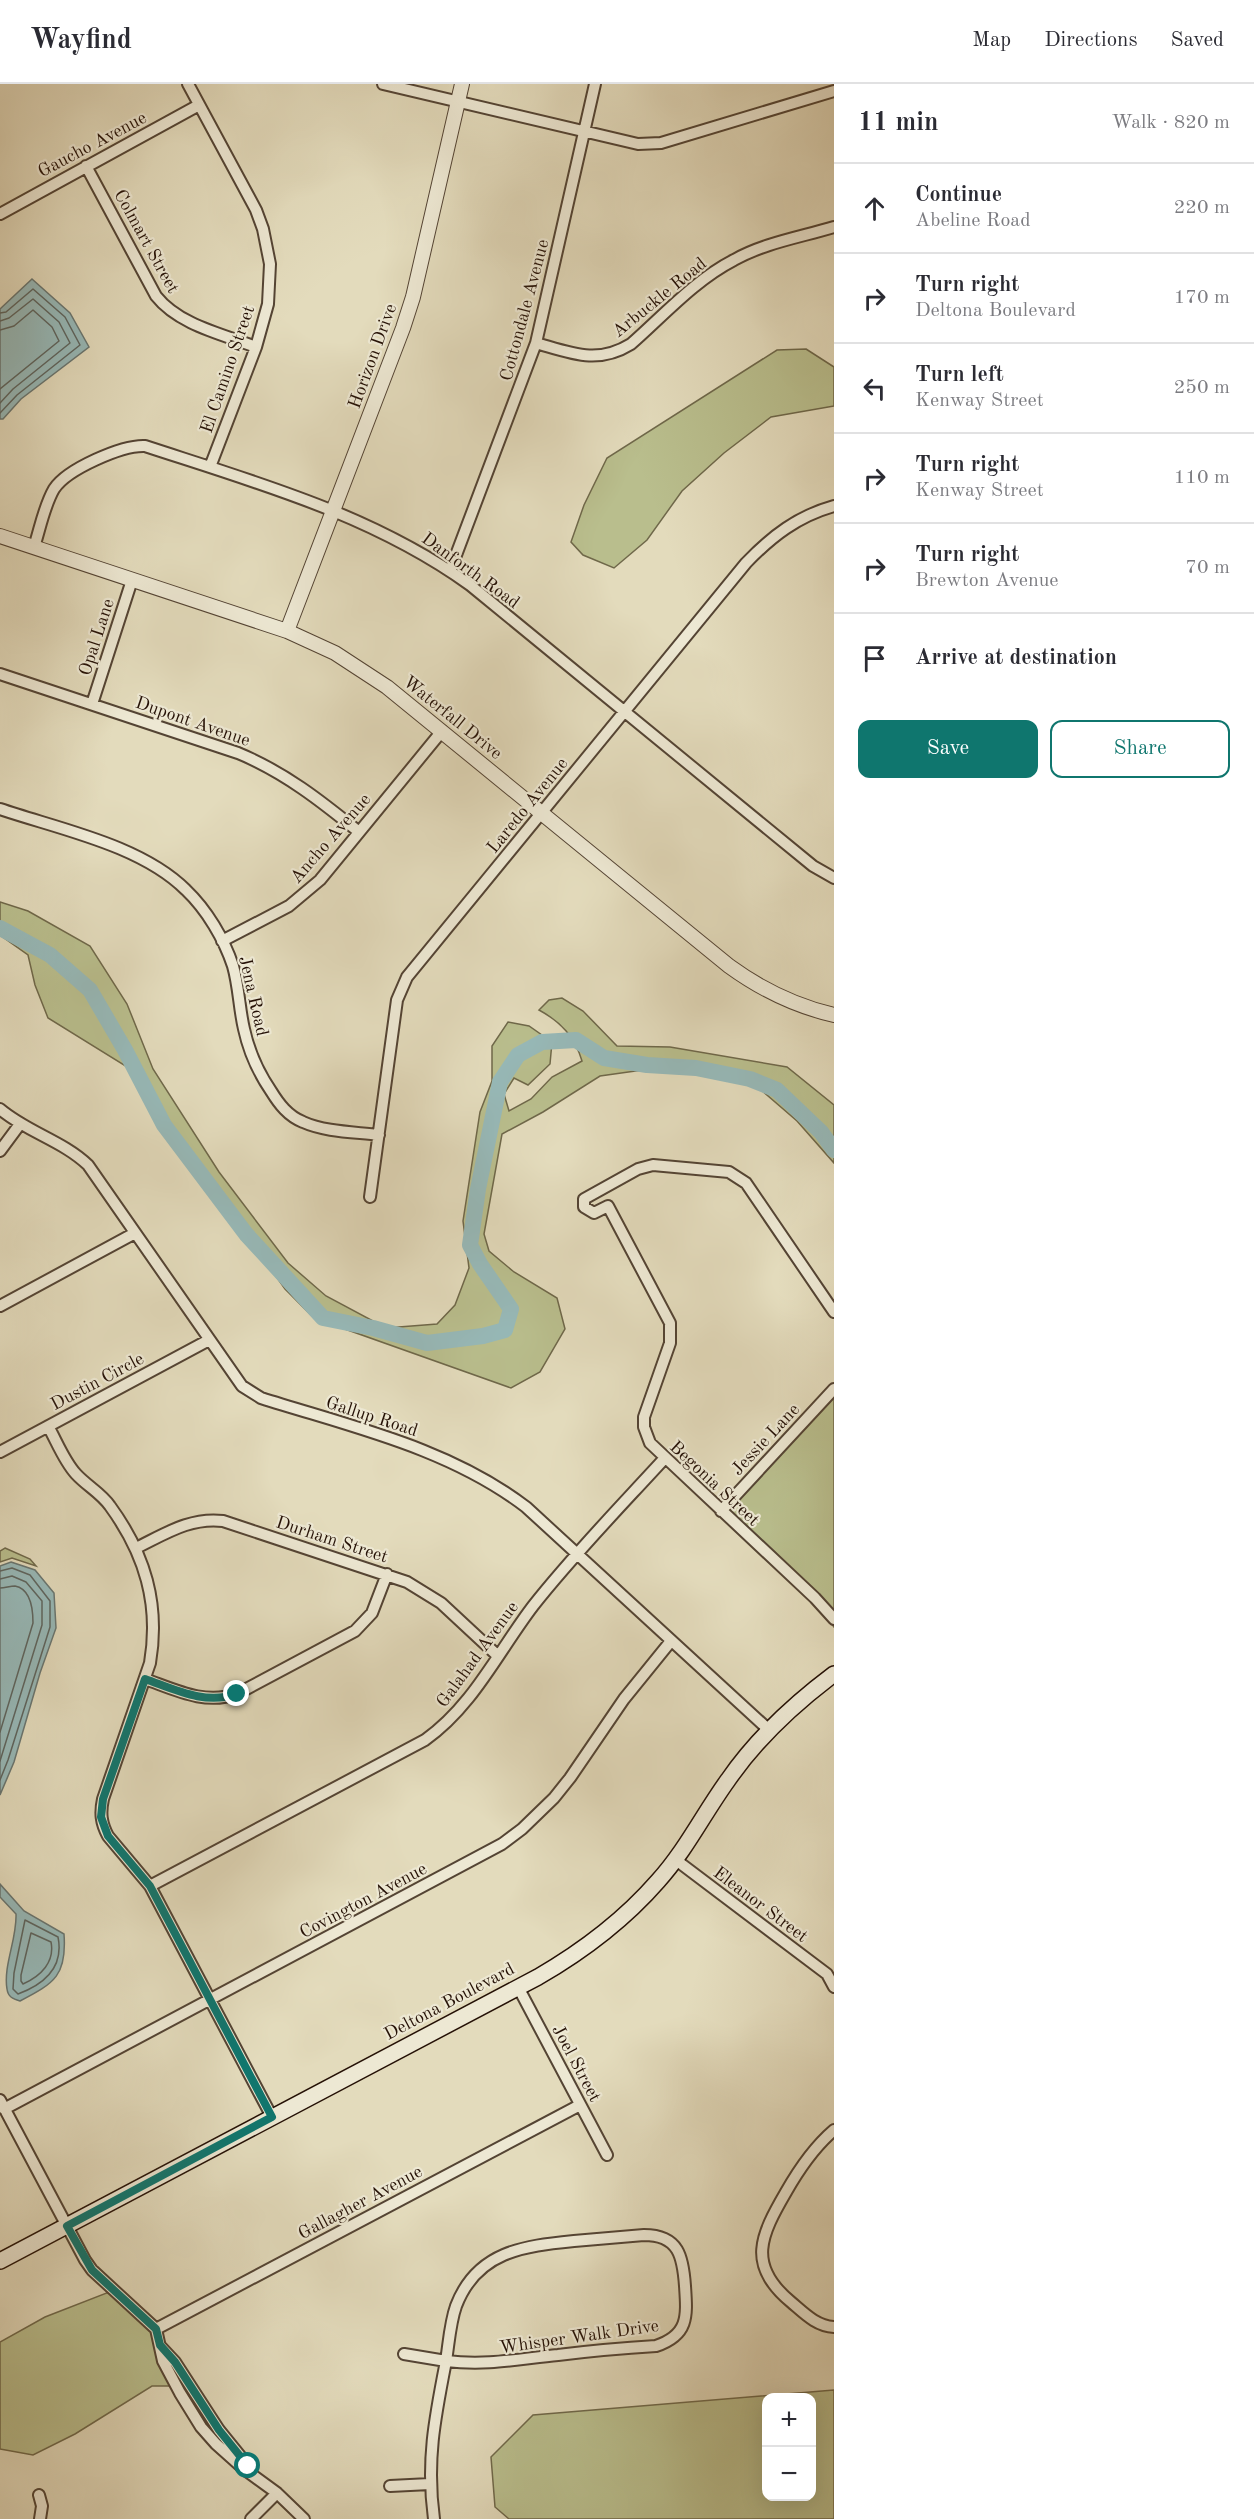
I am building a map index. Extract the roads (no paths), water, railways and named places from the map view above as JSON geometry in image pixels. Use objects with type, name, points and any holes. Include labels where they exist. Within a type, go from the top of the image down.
[{"type":"main road","name":"Deltona Boulevard","points":[[0,2261],[565,1961],[614,1925],[644,1897],[676,1860],[729,1779],[769,1730],[834,1674]]},
{"type":"street","name":"El Camino Street","points":[[188,84],[256,210],[267,246],[270,284],[268,304],[256,347],[210,467]]},
{"type":"street","points":[[383,84],[638,144],[661,143],[834,91]]},
{"type":"street","name":"Horizon Drive","points":[[287,631],[406,317],[462,84]]},
{"type":"street","name":"Cottondale Avenue","points":[[450,571],[536,343],[595,84]]},
{"type":"street","name":"Gaucho Avenue","points":[[0,214],[199,105]]},
{"type":"street","name":"Colmart Street","points":[[86,166],[163,306],[182,319],[256,347]]},
{"type":"street","name":"Arbuckle Road","points":[[536,343],[584,356],[609,355],[621,351],[706,278],[735,259],[834,227]]},
{"type":"street","name":"Danforth Road","points":[[34,547],[50,498],[59,483],[66,477],[119,450],[135,446],[146,446],[333,510],[390,535],[450,571],[813,866],[834,878]]},
{"type":"street","name":"Laredo Avenue","points":[[370,1197],[397,1000],[407,977],[760,549],[794,522],[834,506]]},
{"type":"street","name":"Waterfall Drive","points":[[0,536],[287,631],[335,653],[360,668],[442,731],[750,981],[791,1003],[834,1015]]},
{"type":"street","name":"Opal Lane","points":[[92,704],[132,580]]},
{"type":"street","name":"Dupont Avenue","points":[[0,674],[261,762],[306,789],[359,832]]},
{"type":"street","name":"Ancho Avenue","points":[[222,941],[272,916],[305,894],[320,880],[442,731]]},
{"type":"street","name":"Jena Road","points":[[0,809],[120,849],[156,866],[187,891],[200,906],[222,941],[237,982],[248,1044],[261,1076],[278,1102],[292,1116],[314,1126],[379,1135]]},
{"type":"street","name":"Gallup Road","points":[[0,1109],[20,1124],[79,1156],[88,1165],[236,1378],[252,1393],[426,1451],[466,1467],[519,1502],[769,1730]]},
{"type":"street","points":[[0,1151],[20,1124]]},
{"type":"street","name":"Begonia Street","points":[[834,1312],[746,1183],[729,1172],[652,1165],[638,1169],[584,1199],[584,1207],[594,1213],[608,1206],[670,1323],[670,1343],[644,1417],[644,1427],[650,1443],[664,1459],[815,1598],[834,1619]]},
{"type":"street","points":[[0,1306],[135,1233]]},
{"type":"street","name":"Dustin Circle","points":[[0,1452],[209,1340]]},
{"type":"street","name":"Jessie Lane","points":[[721,1511],[834,1389]]},
{"type":"street","points":[[48,1426],[74,1472],[110,1505],[136,1548],[151,1589],[154,1643],[145,1679],[103,1799],[101,1817],[108,1836],[150,1886],[272,2117]]},
{"type":"street","name":"Galahad Avenue","points":[[150,1886],[425,1740],[460,1710],[528,1613],[577,1553],[664,1459]]},
{"type":"street","name":"Durham Street","points":[[136,1548],[186,1523],[210,1519],[223,1521],[407,1582],[441,1603],[498,1656]]},
{"type":"street","points":[[145,1679],[205,1699],[218,1699],[237,1694],[355,1631],[372,1613],[387,1574]]},
{"type":"street","name":"Covington Avenue","points":[[2,2105],[210,2000],[478,1858],[522,1829],[547,1806],[570,1779],[624,1699],[671,1641]]},
{"type":"street","name":"Eleanor Street","points":[[676,1860],[830,1972],[834,1988]]},
{"type":"street","name":"Joel Street","points":[[518,1987],[607,2155]]},
{"type":"street","points":[[2,2105],[92,2270],[156,2329],[163,2361],[201,2427],[216,2445],[255,2478],[277,2493],[304,2519]]},
{"type":"street","name":"Gallagher Avenue","points":[[156,2329],[580,2105]]},
{"type":"street","points":[[834,2130],[810,2154],[799,2169],[768,2224],[762,2247],[766,2271],[777,2290],[814,2321],[834,2327]]},
{"type":"street","name":"Whisper Walk Drive","points":[[434,2519],[430,2484],[431,2441],[452,2318],[464,2290],[485,2266],[511,2251],[539,2244],[652,2235],[668,2241],[680,2254],[683,2262],[687,2314],[680,2330],[665,2343],[656,2346],[596,2350],[497,2364],[446,2361]]},
{"type":"street","points":[[404,2354],[446,2361]]},
{"type":"street","points":[[390,2486],[430,2484]]},
{"type":"street","points":[[251,2519],[277,2493]]},
{"type":"street","points":[[39,2495],[42,2506],[40,2519]]},
{"type":"water","points":[[32,279],[70,313],[89,347],[21,399],[3,419],[0,419],[0,309]]},
{"type":"water","points":[[11,1562],[35,1570],[54,1593],[56,1628],[40,1673],[14,1762],[0,1795],[0,1566]]},
{"type":"water","points":[[0,1884],[24,1911],[64,1934],[63,1959],[56,1976],[42,1989],[20,2001],[11,1997],[7,1989],[7,1971],[16,1914],[0,1897]]},
{"type":"waterway","points":[[0,928],[50,955],[90,990],[125,1050],[164,1125],[246,1234],[323,1318],[373,1328],[427,1343],[483,1336],[505,1330],[511,1309],[480,1264],[470,1245],[478,1189],[500,1082],[518,1055],[542,1042],[576,1040],[604,1058],[647,1065],[696,1068],[750,1079],[777,1090],[821,1132],[834,1150]]}]
